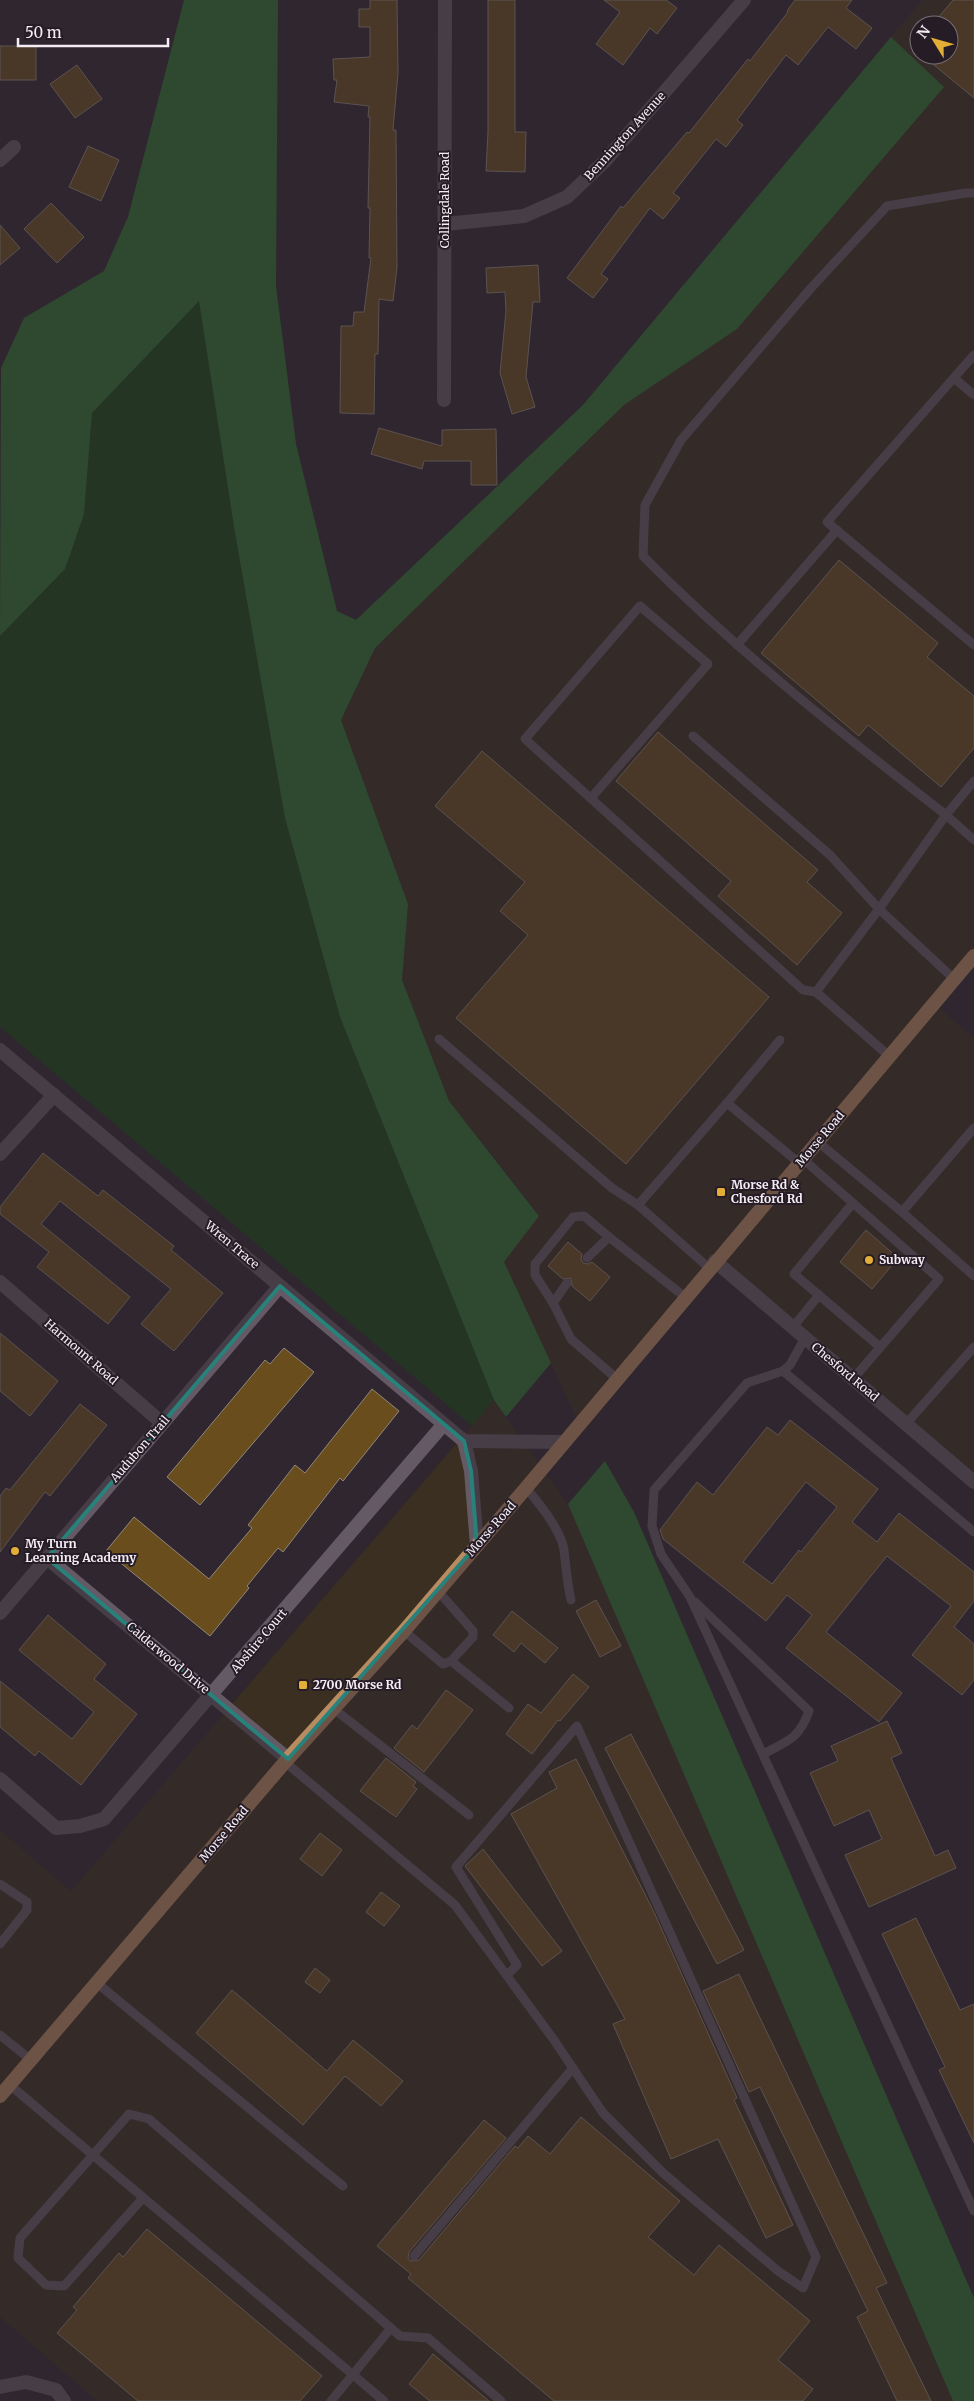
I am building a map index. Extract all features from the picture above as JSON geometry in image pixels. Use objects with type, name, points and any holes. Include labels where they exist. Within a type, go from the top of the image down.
[{"type":"main road","name":"Morse Road","points":[[0,2096],[287,1760],[404,1631],[974,956]]},
{"type":"street","name":"Collingdale Road","points":[[444,400],[446,0]]},
{"type":"street","name":"Bennington Avenue","points":[[445,224],[524,216],[567,197],[605,161],[744,0]]},
{"type":"street","points":[[0,160],[14,147]]},
{"type":"street","name":"Wren Trace","points":[[0,1050],[464,1441]]},
{"type":"street","points":[[0,1154],[54,1095]]},
{"type":"street","name":"Chesford Road","points":[[712,1265],[806,1338],[974,1482]]},
{"type":"street","name":"Harmount Road","points":[[0,1282],[162,1423]]},
{"type":"street","name":"Audubon Trail","points":[[0,1613],[280,1286]]},
{"type":"street","name":"Abshire Court","points":[[0,1778],[56,1828],[80,1826],[104,1819],[213,1695],[443,1425]]},
{"type":"street","points":[[477,1545],[471,1471],[464,1441],[564,1442]]},
{"type":"street","name":"Calderwood Drive","points":[[47,1558],[213,1695],[287,1760]]},
{"type":"street","points":[[0,2387],[26,2382],[56,2390],[64,2401]]},
{"type":"lane","points":[[974,194],[966,193],[887,206],[811,288],[681,440],[645,505],[643,556],[737,646],[837,731],[946,815],[974,840]]},
{"type":"lane","points":[[974,355],[827,522],[974,645]]},
{"type":"lane","points":[[954,378],[974,395]]},
{"type":"lane","points":[[737,646],[837,530]]},
{"type":"lane","points":[[591,798],[708,664],[640,606],[525,739],[803,990],[816,992],[889,1056]]},
{"type":"lane","points":[[693,736],[830,855],[879,909],[954,979]]},
{"type":"lane","points":[[816,992],[879,909],[946,815],[974,781]]},
{"type":"lane","points":[[439,1039],[612,1188],[638,1205],[712,1265]]},
{"type":"lane","points":[[638,1205],[780,1040]]},
{"type":"lane","points":[[727,1103],[853,1204],[939,1279],[853,1379]]},
{"type":"lane","points":[[902,1212],[974,1128]]},
{"type":"lane","points":[[818,1142],[902,1212],[974,1276]]},
{"type":"lane","points":[[853,1204],[794,1274],[880,1347]]},
{"type":"lane","points":[[616,1379],[571,1339],[553,1303],[535,1275],[535,1264],[573,1217],[584,1216],[685,1297]]},
{"type":"lane","points":[[587,1258],[609,1237]]},
{"type":"lane","points":[[553,1303],[567,1282]]},
{"type":"lane","points":[[792,1327],[820,1295]]},
{"type":"lane","points":[[806,1338],[790,1365],[783,1371],[746,1383],[654,1490],[652,1526],[661,1554],[690,1597],[974,2211]]},
{"type":"lane","points":[[906,1424],[974,1347]]},
{"type":"lane","points":[[783,1371],[974,1532]]},
{"type":"lane","points":[[526,1488],[545,1510],[564,1548],[565,1574],[570,1600]]},
{"type":"lane","points":[[404,1631],[443,1664],[451,1661],[473,1637],[473,1630],[438,1591]]},
{"type":"lane","points":[[690,1597],[809,1711],[802,1729],[787,1741],[763,1754]]},
{"type":"lane","points":[[451,1661],[509,1708]]},
{"type":"lane","points":[[334,1709],[469,1815]]},
{"type":"lane","points":[[287,1760],[455,1905],[507,1975],[603,2113],[663,2173],[778,2271],[804,2288],[816,2257],[577,1726],[456,1867],[517,1965],[507,1975]]},
{"type":"lane","points":[[0,1884],[27,1902],[27,1910],[0,1944]]},
{"type":"lane","points":[[97,1983],[344,2186]]},
{"type":"lane","points":[[0,2036],[31,2060]]},
{"type":"lane","points":[[414,2256],[573,2068]]},
{"type":"lane","points":[[10,2085],[384,2401]]},
{"type":"lane","points":[[143,2198],[64,2286],[46,2285],[18,2258],[20,2238],[129,2114],[149,2118],[400,2336],[428,2338],[501,2401]]},
{"type":"lane","points":[[332,2401],[391,2328]]},
{"type":"highlighted area","points":[[280,1286],[464,1441],[471,1471],[477,1545],[288,1759],[47,1558]]},
{"type":"shaded area","points":[[922,0],[974,0],[974,952],[932,1001],[974,1038],[974,1484],[712,1262],[578,1422],[504,1262],[539,1215],[449,1101],[402,980],[408,904],[341,720],[375,648],[624,405],[737,329],[943,87],[920,65],[959,65],[959,15],[909,15]]},
{"type":"shaded area","points":[[909,16],[909,54],[891,37]]},
{"type":"shaded area","points":[[494,1400],[568,1504],[953,2401],[97,2401],[0,2317],[0,1830],[71,1891]]},
{"type":"green space","points":[[184,0],[278,0],[276,286],[296,444],[337,611],[356,620],[583,405],[891,37],[909,54],[909,65],[921,65],[944,87],[737,329],[624,405],[375,648],[341,720],[408,904],[402,980],[449,1101],[539,1216],[504,1262],[551,1363],[506,1417],[494,1400],[340,1017],[285,818],[235,533],[199,301],[92,413],[84,514],[65,569],[0,636],[1,368],[24,318],[104,271],[128,217]]},
{"type":"green space","points":[[199,300],[235,533],[285,818],[340,1017],[494,1400],[472,1426],[0,1027],[0,636],[65,569],[84,513],[92,413]]},
{"type":"green space","points":[[605,1461],[634,1512],[974,2298],[974,2401],[953,2401],[568,1504]]},
{"type":"building","points":[[370,0],[397,0],[398,73],[393,130],[396,130],[397,268],[393,301],[379,299],[378,354],[375,354],[374,414],[340,413],[341,326],[353,326],[354,312],[364,312],[371,258],[369,258],[370,208],[368,208],[370,117],[368,117],[369,106],[334,102],[337,80],[334,80],[333,59],[370,57],[370,27],[359,27],[359,9],[370,9]]},
{"type":"building","points":[[488,0],[515,0],[515,132],[526,132],[525,172],[486,171],[488,132]]},
{"type":"building","points":[[604,0],[666,0],[677,8],[657,34],[650,28],[623,65],[596,44],[620,12]]},
{"type":"building","points":[[795,0],[852,0],[846,8],[872,28],[856,49],[828,27],[798,65],[786,55],[737,120],[743,125],[726,147],[716,139],[673,193],[680,198],[663,219],[650,208],[601,274],[608,279],[593,298],[567,278],[621,206],[623,208],[687,132],[689,133],[748,59],[750,61]]},
{"type":"building","points":[[953,0],[974,0],[974,98],[934,65],[959,65],[959,15],[940,15]]},
{"type":"building","points":[[0,46],[36,46],[36,80],[0,80]]},
{"type":"building","points":[[77,65],[102,99],[75,118],[50,84]]},
{"type":"building","points":[[88,146],[119,160],[101,201],[69,187]]},
{"type":"building","points":[[51,203],[84,237],[57,263],[24,229]]},
{"type":"building","points":[[0,225],[20,248],[0,265]]},
{"type":"building","points":[[538,265],[540,302],[533,302],[526,377],[535,407],[512,414],[500,373],[506,311],[505,292],[487,293],[486,268]]},
{"type":"building","points":[[379,428],[442,446],[442,430],[496,429],[497,485],[471,485],[471,461],[424,461],[422,469],[371,454]]},
{"type":"building","points":[[839,560],[938,643],[927,657],[974,696],[974,748],[941,787],[868,725],[859,736],[761,653]]},
{"type":"building","points":[[658,732],[818,870],[807,882],[842,913],[797,965],[718,896],[731,881],[616,781]]},
{"type":"building","points":[[482,751],[769,997],[626,1164],[456,1018],[528,935],[500,911],[525,882],[435,806]]},
{"type":"building","points":[[43,1153],[98,1196],[103,1190],[174,1246],[171,1250],[223,1293],[174,1351],[141,1324],[171,1289],[60,1201],[41,1224],[130,1297],[108,1324],[37,1267],[49,1252],[0,1214],[0,1207]]},
{"type":"building","name":"Subway","points":[[866,1230],[898,1258],[872,1289],[840,1262]]},
{"type":"building","points":[[568,1242],[582,1254],[581,1259],[583,1263],[588,1264],[592,1262],[610,1277],[590,1301],[572,1286],[571,1278],[563,1279],[548,1266]]},
{"type":"building","points":[[0,1333],[58,1381],[30,1416],[0,1391]]},
{"type":"building","points":[[284,1348],[314,1372],[200,1505],[167,1477],[265,1360],[270,1364]]},
{"type":"building","points":[[372,1389],[399,1411],[343,1481],[340,1478],[283,1552],[278,1548],[247,1586],[249,1588],[210,1636],[106,1551],[134,1517],[209,1579],[252,1528],[248,1525],[295,1465],[305,1473]]},
{"type":"building","points":[[80,1404],[107,1425],[50,1496],[45,1492],[0,1552],[0,1496],[6,1488],[10,1490]]},
{"type":"building","points":[[790,1420],[878,1489],[852,1522],[877,1542],[899,1513],[974,1572],[974,1601],[954,1627],[974,1644],[974,1680],[962,1695],[912,1655],[951,1606],[887,1556],[826,1632],[902,1693],[879,1722],[786,1648],[812,1615],[787,1595],[766,1621],[663,1539],[660,1530],[697,1482],[713,1495],[767,1427],[778,1435]],"holes":[[[806,1482],[837,1507],[801,1552],[799,1550],[772,1584],[743,1562]]]},
{"type":"building","points":[[596,1600],[621,1646],[600,1657],[576,1611]]},
{"type":"building","points":[[512,1611],[558,1648],[545,1663],[521,1643],[514,1652],[493,1635]]},
{"type":"building","points":[[48,1615],[106,1664],[94,1679],[137,1714],[81,1785],[39,1751],[35,1756],[0,1727],[0,1681],[72,1739],[94,1712],[19,1650]]},
{"type":"building","points":[[573,1674],[589,1687],[560,1721],[558,1720],[532,1754],[506,1734],[528,1704],[541,1713]]},
{"type":"building","points":[[446,1690],[473,1710],[424,1772],[394,1748],[412,1725],[417,1729]]},
{"type":"building","points":[[887,1721],[902,1753],[891,1758],[935,1856],[948,1850],[956,1868],[869,1907],[845,1855],[882,1839],[869,1810],[834,1826],[810,1773],[838,1761],[831,1746]]},
{"type":"building","points":[[631,1734],[744,1950],[717,1964],[605,1748]]},
{"type":"building","points":[[386,1758],[416,1782],[413,1786],[417,1789],[396,1817],[360,1791]]},
{"type":"building","points":[[576,1759],[653,1910],[737,2098],[734,2100],[793,2225],[766,2238],[718,2139],[671,2159],[613,2024],[625,2019],[511,1814],[557,1788],[549,1772]]},
{"type":"building","points":[[320,1833],[342,1850],[322,1876],[300,1859]]},
{"type":"building","points":[[483,1849],[562,1951],[542,1966],[465,1866]]},
{"type":"building","points":[[381,1892],[400,1906],[384,1926],[366,1912]]},
{"type":"building","points":[[916,1918],[960,2010],[974,2004],[974,2143],[939,2070],[945,2067],[882,1934]]},
{"type":"building","points":[[315,1968],[330,1980],[320,1993],[305,1982]]},
{"type":"building","points":[[739,1974],[887,2283],[876,2288],[931,2401],[897,2401],[857,2317],[868,2311],[760,2087],[749,2092],[703,1991]]},
{"type":"building","points":[[232,1990],[327,2071],[353,2040],[403,2081],[381,2106],[345,2076],[303,2125],[196,2033]]},
{"type":"building","points":[[581,2117],[680,2201],[648,2237],[694,2275],[719,2245],[810,2321],[778,2360],[813,2389],[803,2401],[554,2401],[408,2278],[411,2274],[377,2246],[484,2120],[506,2138],[409,2252],[408,2258],[410,2261],[419,2260],[515,2146],[518,2148],[528,2136],[550,2154]]},
{"type":"building","points":[[147,2229],[322,2376],[300,2401],[138,2401],[57,2333],[77,2310],[73,2307],[119,2253],[123,2257]]},
{"type":"building","points":[[433,2354],[489,2401],[430,2401],[409,2384]]},
{"type":"place","name":"Morse Rd & Chesford Rd","points":[[721,1192]]},
{"type":"place","name":"Subway","points":[[869,1260]]},
{"type":"place","name":"My Turn Learning Academy","points":[[15,1551]]},
{"type":"place","name":"2700 Morse Rd","points":[[303,1685]]}]
